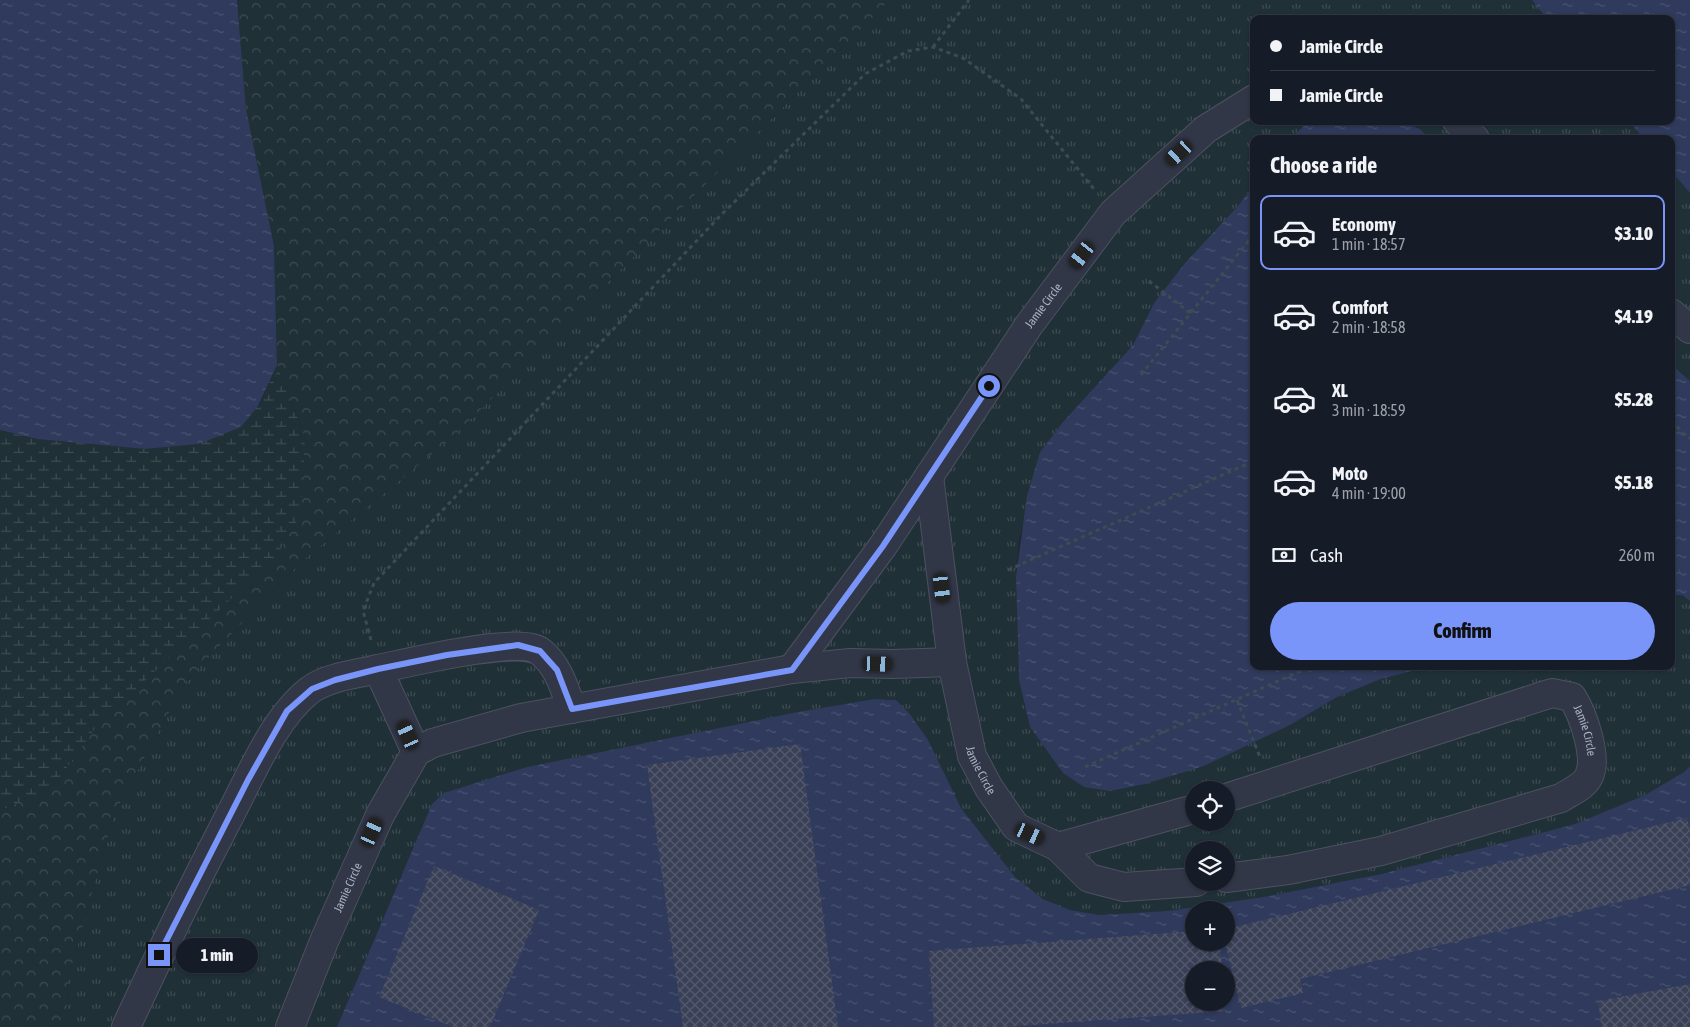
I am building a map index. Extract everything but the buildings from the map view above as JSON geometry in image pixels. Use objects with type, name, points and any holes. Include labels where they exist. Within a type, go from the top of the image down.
[{"type":"street","name":"Jamie Circle","points":[[792,670],[883,546],[1029,326],[1113,213],[1206,129],[1250,102]]},
{"type":"street","points":[[1461,125],[1471,135]]},
{"type":"street","points":[[1675,316],[1690,329]]},
{"type":"street","name":"Jamie Circle","points":[[929,476],[952,662],[972,756],[989,788],[1016,828],[1058,847],[1088,878],[1124,887],[1185,883]]},
{"type":"street","points":[[126,1027],[167,936],[248,780],[287,711],[312,689],[335,680],[378,669],[447,655],[518,645],[540,651],[557,670],[572,709]]},
{"type":"street","points":[[378,669],[416,752],[433,743],[521,718],[792,670],[850,663],[952,662]]},
{"type":"street","name":"Jamie Circle","points":[[1235,795],[1552,693],[1572,698],[1581,711],[1588,735],[1591,764],[1589,776],[1583,784],[1561,798],[1381,851],[1288,870],[1235,877]]},
{"type":"street","name":"Jamie Circle","points":[[290,1027],[325,938],[380,815],[416,752]]},
{"type":"street","points":[[1058,847],[1185,812]]},
{"type":"path","points":[[933,47],[968,0]]},
{"type":"path","points":[[378,669],[363,611],[374,583],[720,216],[865,74],[908,51],[933,47],[963,58],[1021,99],[1113,213]]},
{"type":"path","points":[[1141,375],[1250,239]]},
{"type":"path","points":[[1150,281],[1190,313]]},
{"type":"path","points":[[1675,425],[1690,439]]},
{"type":"path","points":[[1008,570],[1250,463]]},
{"type":"path","points":[[1675,571],[1680,570]]},
{"type":"path","points":[[1085,767],[1303,670]]},
{"type":"path","points":[[1237,700],[1262,760]]},
{"type":"green space","points":[[237,0],[890,0],[456,434],[302,561],[186,681],[114,814],[68,979],[67,1027],[0,1027],[0,811],[54,785],[305,438],[277,365],[274,246],[246,109]]},
{"type":"green space","points":[[890,0],[1532,0],[1544,15],[1250,15],[1250,125],[1305,125],[1294,135],[1250,135],[1250,190],[1238,206],[1185,263],[1154,303],[1133,345],[1063,422],[1040,452],[1019,541],[1016,576],[1019,680],[1030,727],[1063,773],[1251,741],[1292,724],[1337,697],[1381,679],[1416,670],[1675,670],[1675,595],[1682,595],[1690,601],[1690,766],[1684,772],[1645,795],[1575,824],[1381,874],[1263,897],[1235,901],[1185,901],[1185,908],[1100,915],[1070,910],[1043,899],[1015,877],[961,808],[946,778],[890,699],[845,704],[527,767],[401,876],[337,1027],[67,1027],[68,979],[114,814],[186,681],[302,561],[456,434]]},
{"type":"green space","points":[[1410,125],[1632,125],[1641,135],[1426,135],[1420,129]]},
{"type":"green space","points":[[1675,176],[1690,193],[1690,381],[1675,368]]},
{"type":"green space","points":[[277,365],[305,438],[301,514],[277,555],[96,727],[54,785],[0,811],[0,430],[37,439],[145,449],[199,444],[259,406]]},
{"type":"water","points":[[0,0],[237,0],[246,109],[274,246],[277,365],[258,406],[241,427],[199,444],[145,449],[37,439],[0,430]]},
{"type":"water","points":[[1532,0],[1690,0],[1690,193],[1675,176],[1675,135],[1641,135],[1632,125],[1675,125],[1675,15],[1544,15]]},
{"type":"water","points":[[1305,125],[1410,125],[1420,129],[1426,135],[1294,135]]},
{"type":"water","points":[[1250,190],[1250,670],[1416,670],[1381,679],[1337,697],[1292,724],[1204,766],[1145,784],[1110,791],[1084,787],[1063,773],[1030,727],[1019,680],[1016,576],[1027,496],[1040,452],[1063,422],[1133,345],[1154,303],[1185,263],[1238,206]]},
{"type":"water","points":[[1675,368],[1690,381],[1690,601],[1682,595],[1675,595]]},
{"type":"water","points":[[875,699],[896,700],[909,713],[928,740],[961,808],[1015,877],[1043,899],[1070,910],[1100,915],[1185,908],[1185,951],[1235,951],[1235,901],[1381,874],[1575,824],[1645,795],[1684,772],[1690,766],[1690,1027],[337,1027],[432,804],[444,793],[527,767],[798,712]]},
{"type":"route","points":[[159,955],[248,780],[287,711],[312,689],[335,680],[378,669],[447,655],[518,645],[540,651],[557,670],[572,709],[792,670],[883,546],[989,386]]}]
